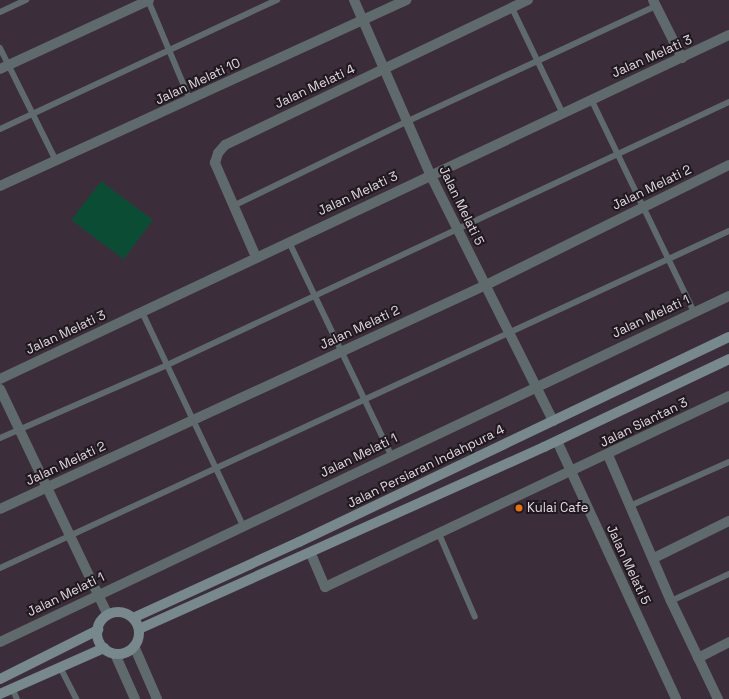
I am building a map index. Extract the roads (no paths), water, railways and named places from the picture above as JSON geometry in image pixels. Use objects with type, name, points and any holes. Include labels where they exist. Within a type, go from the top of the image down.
[{"type":"main road","name":"Jalan Persiaran Indahpura 4","points":[[133,618],[299,542],[729,337]]},
{"type":"main road","points":[[139,629],[311,554],[557,441],[729,359]]},
{"type":"main road","points":[[121,612],[133,618],[139,629],[139,636],[134,646],[127,652],[115,654],[104,648],[98,637],[98,630],[103,618],[108,615],[121,612]]},
{"type":"main road","points":[[0,679],[98,630]]},
{"type":"main road","points":[[0,694],[104,648]]},
{"type":"street","points":[[4,67],[148,0]]},
{"type":"street","name":"Jalan Melati 5","points":[[354,0],[430,174],[553,421]]},
{"type":"street","name":"Jalan Melati 10","points":[[0,186],[407,0]]},
{"type":"street","name":"Jalan Melati 4","points":[[256,257],[215,163],[218,153],[225,145],[528,0]]},
{"type":"street","points":[[655,3],[682,58]]},
{"type":"street","name":"Jalan Melati 3","points":[[0,379],[591,98],[682,58],[729,35]]},
{"type":"street","name":"Jalan Melati 2","points":[[0,509],[486,285],[643,206],[729,166]]},
{"type":"street","name":"Jalan Melati 1","points":[[0,642],[98,593],[729,296]]},
{"type":"street","points":[[0,389],[108,615]]},
{"type":"street","name":"Jalan Siantan 3","points":[[311,554],[325,587],[608,455],[729,396]]},
{"type":"street","name":"Jalan Melati 5","points":[[557,441],[676,699]]},
{"type":"street","points":[[608,455],[632,505],[671,601],[718,699]]},
{"type":"street","points":[[654,558],[729,521]]},
{"type":"street","points":[[698,658],[729,642]]},
{"type":"street","points":[[134,646],[157,699]]},
{"type":"street","points":[[115,654],[134,699]]},
{"type":"lane","points":[[0,12],[26,0]]},
{"type":"lane","points":[[148,0],[190,100]]},
{"type":"lane","points":[[0,129],[277,0]]},
{"type":"lane","points":[[233,206],[408,121],[537,62],[655,3]]},
{"type":"lane","points":[[512,8],[562,112]]},
{"type":"lane","points":[[0,48],[4,67],[32,114],[56,161]]},
{"type":"lane","points":[[591,98],[616,153],[694,312]]},
{"type":"lane","points":[[0,438],[167,365],[457,227],[729,102]]},
{"type":"lane","points":[[0,568],[217,467],[510,334],[729,231]]},
{"type":"lane","points":[[289,242],[340,352],[391,455]]},
{"type":"lane","points":[[142,312],[217,467],[243,526]]},
{"type":"lane","points":[[632,505],[729,462]]},
{"type":"lane","points":[[439,534],[475,616]]},
{"type":"lane","points":[[671,601],[729,574]]},
{"type":"lane","points":[[60,667],[76,699]]},
{"type":"lane","points":[[12,688],[17,699]]},
{"type":"place","name":"Kulai Cafe","points":[[519,508]]}]
